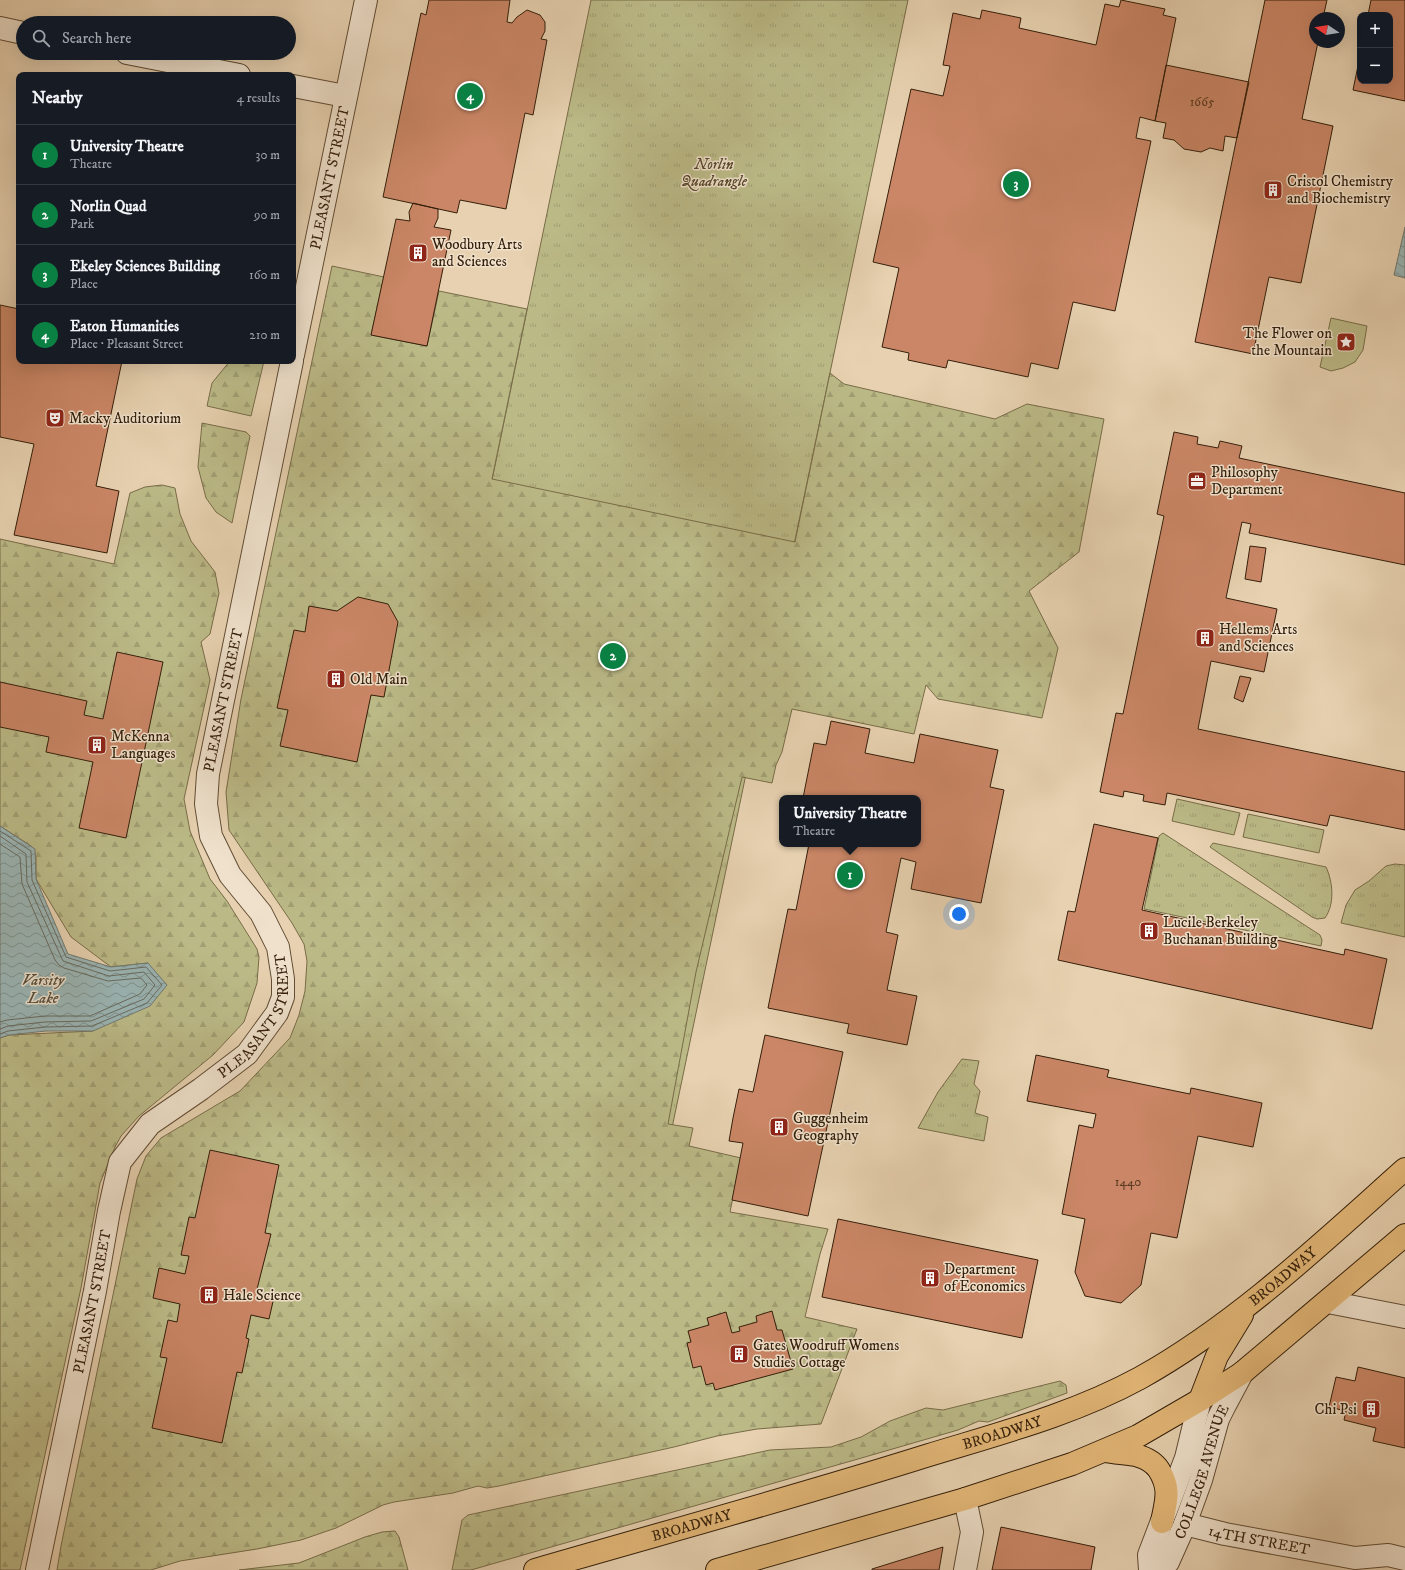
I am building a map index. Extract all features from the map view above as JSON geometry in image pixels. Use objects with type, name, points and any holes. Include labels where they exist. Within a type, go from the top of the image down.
[{"type":"main road","name":"BROADWAY","points":[[535,1570],[876,1472],[1092,1402],[1138,1379],[1174,1358],[1250,1304],[1405,1169]]},
{"type":"main road","points":[[717,1570],[964,1499],[1024,1480],[1105,1451],[1138,1436],[1200,1400],[1242,1373],[1328,1302],[1405,1235]]},
{"type":"main road","points":[[1200,1400],[1217,1356],[1250,1304]]},
{"type":"main road","points":[[1105,1451],[1135,1455],[1145,1458],[1157,1467],[1167,1484],[1167,1498],[1162,1522]]},
{"type":"street","name":"PLEASANT STREET","points":[[296,340],[366,0]]},
{"type":"street","points":[[0,28],[16,31]]},
{"type":"street","points":[[163,60],[224,72]]},
{"type":"street","points":[[296,87],[346,96]]},
{"type":"street","name":"PLEASANT STREET","points":[[37,1570],[95,1291],[109,1210],[120,1162],[150,1124],[201,1089],[247,1054],[277,1013],[283,997],[283,979],[278,947],[261,913],[230,875],[211,836],[206,804],[209,768],[291,364]]},
{"type":"street","points":[[1328,1302],[1405,1317]]},
{"type":"street","name":"COLLEGE AVENUE","points":[[1161,1570],[1168,1562],[1185,1524],[1201,1480],[1218,1419],[1242,1373]]},
{"type":"street","name":"COLLEGE AVENUE","points":[[1150,1570],[1149,1555],[1186,1458],[1200,1400]]},
{"type":"street","points":[[964,1499],[972,1532],[965,1570]]},
{"type":"street","name":"14TH STREET","points":[[1185,1524],[1233,1535],[1355,1558],[1388,1555],[1405,1559]]},
{"type":"green space","name":"Norlin Quadrangle","points":[[591,0],[908,0],[632,1319],[492,480]]},
{"type":"green space","points":[[332,266],[384,277],[371,335],[427,346],[439,291],[527,309],[492,479],[795,542],[830,373],[844,384],[995,419],[1027,404],[1104,419],[1079,552],[1029,591],[1058,648],[1042,718],[938,699],[926,685],[914,734],[792,709],[782,752],[776,765],[772,783],[742,777],[696,972],[668,1124],[693,1128],[689,1146],[741,1158],[730,1212],[828,1229],[820,1254],[805,1317],[857,1329],[821,1424],[757,1429],[717,1436],[499,1486],[487,1488],[478,1486],[453,1493],[394,1502],[383,1505],[336,1528],[301,1540],[257,1549],[180,1561],[151,1570],[57,1570],[137,1179],[146,1156],[161,1138],[240,1091],[290,1038],[299,1015],[305,991],[307,961],[304,944],[292,923],[229,830],[226,792],[241,699]]},
{"type":"green space","points":[[1331,318],[1367,326],[1363,350],[1355,362],[1343,368],[1331,371],[1320,367]]},
{"type":"green space","points":[[228,364],[263,364],[251,416],[207,406],[212,383]]},
{"type":"green space","points":[[202,423],[246,432],[250,436],[232,523],[216,512],[206,498],[198,467]]},
{"type":"green space","points":[[162,485],[175,488],[180,514],[191,541],[215,572],[219,593],[210,634],[201,642],[210,680],[184,799],[190,831],[210,879],[227,901],[257,949],[259,957],[257,983],[244,1022],[213,1055],[139,1116],[121,1136],[115,1147],[100,1183],[81,1288],[20,1570],[0,1570],[0,1038],[9,1035],[93,1031],[148,963],[111,967],[71,937],[36,879],[36,857],[31,846],[0,826],[0,539],[114,564],[130,493],[145,487]]},
{"type":"green space","points":[[1177,799],[1240,813],[1234,835],[1172,821]]},
{"type":"green space","points":[[1248,814],[1324,830],[1319,853],[1243,837]]},
{"type":"green space","points":[[1163,833],[1320,935],[1322,940],[1321,946],[1144,909],[1159,836]]},
{"type":"green space","points":[[1213,843],[1326,867],[1330,879],[1332,900],[1325,918],[1317,919],[1312,917],[1210,847]]},
{"type":"green space","points":[[1395,864],[1405,865],[1405,937],[1341,923],[1346,905],[1355,890],[1369,881],[1386,866]]},
{"type":"green space","points":[[962,1059],[979,1061],[974,1084],[980,1091],[975,1113],[988,1117],[984,1141],[918,1128],[938,1092]]},
{"type":"green space","points":[[1060,1381],[1066,1385],[1067,1393],[988,1422],[979,1421],[958,1430],[471,1570],[452,1570],[462,1520],[468,1515],[770,1450],[831,1447],[861,1437],[890,1421],[926,1408],[943,1410]]},
{"type":"green space","points":[[395,1531],[399,1537],[408,1570],[239,1570],[299,1563],[365,1537],[382,1532]]},
{"type":"water","points":[[1405,227],[1405,278],[1394,275]]},
{"type":"water","name":"Varsity Lake","points":[[0,826],[35,849],[36,879],[68,954],[111,967],[148,963],[167,985],[150,1006],[93,1031],[46,1031],[9,1035],[0,1038]]},
{"type":"building","points":[[429,0],[510,0],[507,22],[512,23],[517,17],[527,10],[540,15],[545,22],[545,31],[541,39],[547,40],[533,115],[525,113],[506,209],[460,200],[457,213],[383,197],[421,13],[426,15]]},
{"type":"building","points":[[1121,0],[1165,9],[1163,15],[1176,18],[1155,121],[1140,117],[1136,138],[1151,141],[1115,311],[1073,302],[1058,369],[1031,363],[1028,377],[948,360],[946,368],[908,360],[909,353],[882,347],[899,268],[873,262],[911,89],[943,96],[950,66],[943,65],[953,13],[980,19],[982,10],[1021,18],[1019,28],[1096,45],[1105,4],[1119,7]]},
{"type":"building","name":"Cristol Chemistry and Biochemistry","points":[[1265,0],[1327,0],[1324,12],[1309,12],[1309,48],[1317,48],[1302,119],[1333,126],[1301,283],[1269,277],[1253,354],[1195,342]]},
{"type":"building","points":[[1371,0],[1405,0],[1405,101],[1353,90],[1357,71],[1357,84],[1393,84],[1393,12],[1369,12]]},
{"type":"building","points":[[1166,65],[1249,82],[1237,138],[1225,136],[1223,151],[1210,148],[1201,152],[1184,149],[1174,140],[1163,138],[1166,123],[1155,121]]},
{"type":"building","name":"Woodbury Arts and Sciences","points":[[413,203],[438,209],[438,218],[434,227],[451,230],[427,346],[371,335],[396,219],[410,221],[409,212]]},
{"type":"building","name":"Macky Auditorium","points":[[0,305],[16,308],[16,364],[121,364],[96,486],[119,491],[107,553],[14,535],[34,444],[0,437]]},
{"type":"building","name":"Hellems Arts and Sciences","points":[[1174,432],[1198,437],[1197,444],[1218,448],[1220,441],[1242,446],[1239,458],[1405,493],[1405,565],[1249,533],[1251,524],[1242,522],[1226,598],[1277,609],[1264,672],[1211,661],[1198,729],[1405,772],[1405,830],[1330,815],[1327,826],[1167,793],[1165,805],[1143,801],[1144,795],[1124,791],[1123,797],[1100,792],[1116,713],[1123,714],[1164,516],[1157,514]]},
{"type":"building","points":[[1250,546],[1266,548],[1261,582],[1245,579]]},
{"type":"building","name":"Old Main","points":[[358,597],[388,604],[398,622],[384,697],[371,695],[357,762],[280,746],[288,710],[277,708],[294,630],[305,632],[309,606],[337,611]]},
{"type":"building","name":"McKenna Languages","points":[[117,652],[163,662],[126,838],[79,828],[93,762],[46,752],[49,737],[0,727],[0,682],[87,701],[84,715],[103,719]]},
{"type":"building","points":[[1240,676],[1251,678],[1243,702],[1234,698]]},
{"type":"building","points":[[831,721],[870,729],[865,753],[914,763],[920,734],[998,750],[990,787],[1004,790],[981,903],[911,889],[916,862],[901,858],[886,932],[898,935],[887,990],[917,996],[907,1045],[847,1033],[849,1024],[768,1008],[788,909],[796,910],[808,847],[921,847],[921,795],[804,795],[814,743],[826,745]]},
{"type":"building","name":"Lucile Berkeley Buchanan Building","points":[[1094,824],[1158,838],[1142,910],[1344,955],[1345,949],[1387,959],[1372,1029],[1058,960],[1068,911],[1075,912]]},
{"type":"building","name":"Guggenheim Geography","points":[[765,1035],[843,1052],[808,1216],[732,1200],[743,1143],[729,1141],[733,1118],[739,1089],[753,1092]]},
{"type":"building","points":[[1036,1055],[1109,1070],[1107,1077],[1190,1094],[1191,1088],[1262,1103],[1253,1147],[1198,1136],[1177,1238],[1151,1233],[1141,1285],[1121,1303],[1085,1296],[1075,1272],[1085,1219],[1062,1214],[1079,1125],[1093,1128],[1096,1114],[1027,1101]]},
{"type":"building","name":"Hale Science","points":[[210,1150],[279,1165],[265,1233],[271,1234],[256,1293],[274,1297],[269,1319],[251,1315],[246,1338],[249,1339],[242,1373],[237,1372],[222,1443],[152,1428],[167,1358],[160,1357],[168,1320],[177,1322],[180,1304],[153,1298],[159,1268],[185,1274],[189,1256],[181,1255],[189,1217],[195,1218]]},
{"type":"building","name":"Department of Economics","points":[[838,1219],[1038,1260],[1022,1338],[822,1297]]},
{"type":"building","name":"Gates Woodruff Womens Studies Cottage","points":[[772,1311],[777,1330],[782,1330],[793,1369],[715,1390],[713,1383],[706,1385],[701,1366],[693,1368],[687,1343],[691,1342],[688,1331],[709,1325],[707,1318],[726,1312],[732,1333],[740,1331],[739,1327],[757,1322],[756,1316]]},
{"type":"building","name":"Chi Psi","points":[[1358,1367],[1405,1378],[1405,1448],[1373,1441],[1376,1428],[1344,1420],[1346,1411],[1329,1407],[1336,1377],[1355,1381]]},
{"type":"building","points":[[1001,1527],[1095,1547],[1091,1570],[992,1570]]},
{"type":"building","points":[[943,1547],[939,1570],[872,1570],[872,1569]]},
{"type":"place","name":"Eaton Humanities","points":[[470,96]]},
{"type":"place","name":"Ekeley Sciences Building","points":[[1016,184]]},
{"type":"place","name":"Cristol Chemistry and Biochemistry","points":[[1273,190]]},
{"type":"place","name":"Woodbury Arts and Sciences","points":[[418,253]]},
{"type":"place","name":"The Flower on the Mountain","points":[[1346,342]]},
{"type":"place","name":"Macky Auditorium","points":[[55,418]]},
{"type":"place","name":"Philosophy Department","points":[[1197,481]]},
{"type":"place","name":"Hellems Arts and Sciences","points":[[1205,638]]},
{"type":"place","name":"Norlin Quad","points":[[613,656]]},
{"type":"place","name":"Old Main","points":[[336,679]]},
{"type":"place","name":"McKenna Languages","points":[[97,745]]},
{"type":"place","name":"University Theatre","points":[[850,875]]},
{"type":"place","name":"Lucile Berkeley Buchanan Building","points":[[1149,931]]},
{"type":"place","name":"Guggenheim Geography","points":[[779,1127]]},
{"type":"place","name":"Department of Economics","points":[[930,1278]]},
{"type":"place","name":"Hale Science","points":[[209,1295]]},
{"type":"place","name":"Gates Woodruff Womens Studies Cottage","points":[[739,1354]]},
{"type":"place","name":"Chi Psi","points":[[1371,1409]]}]
